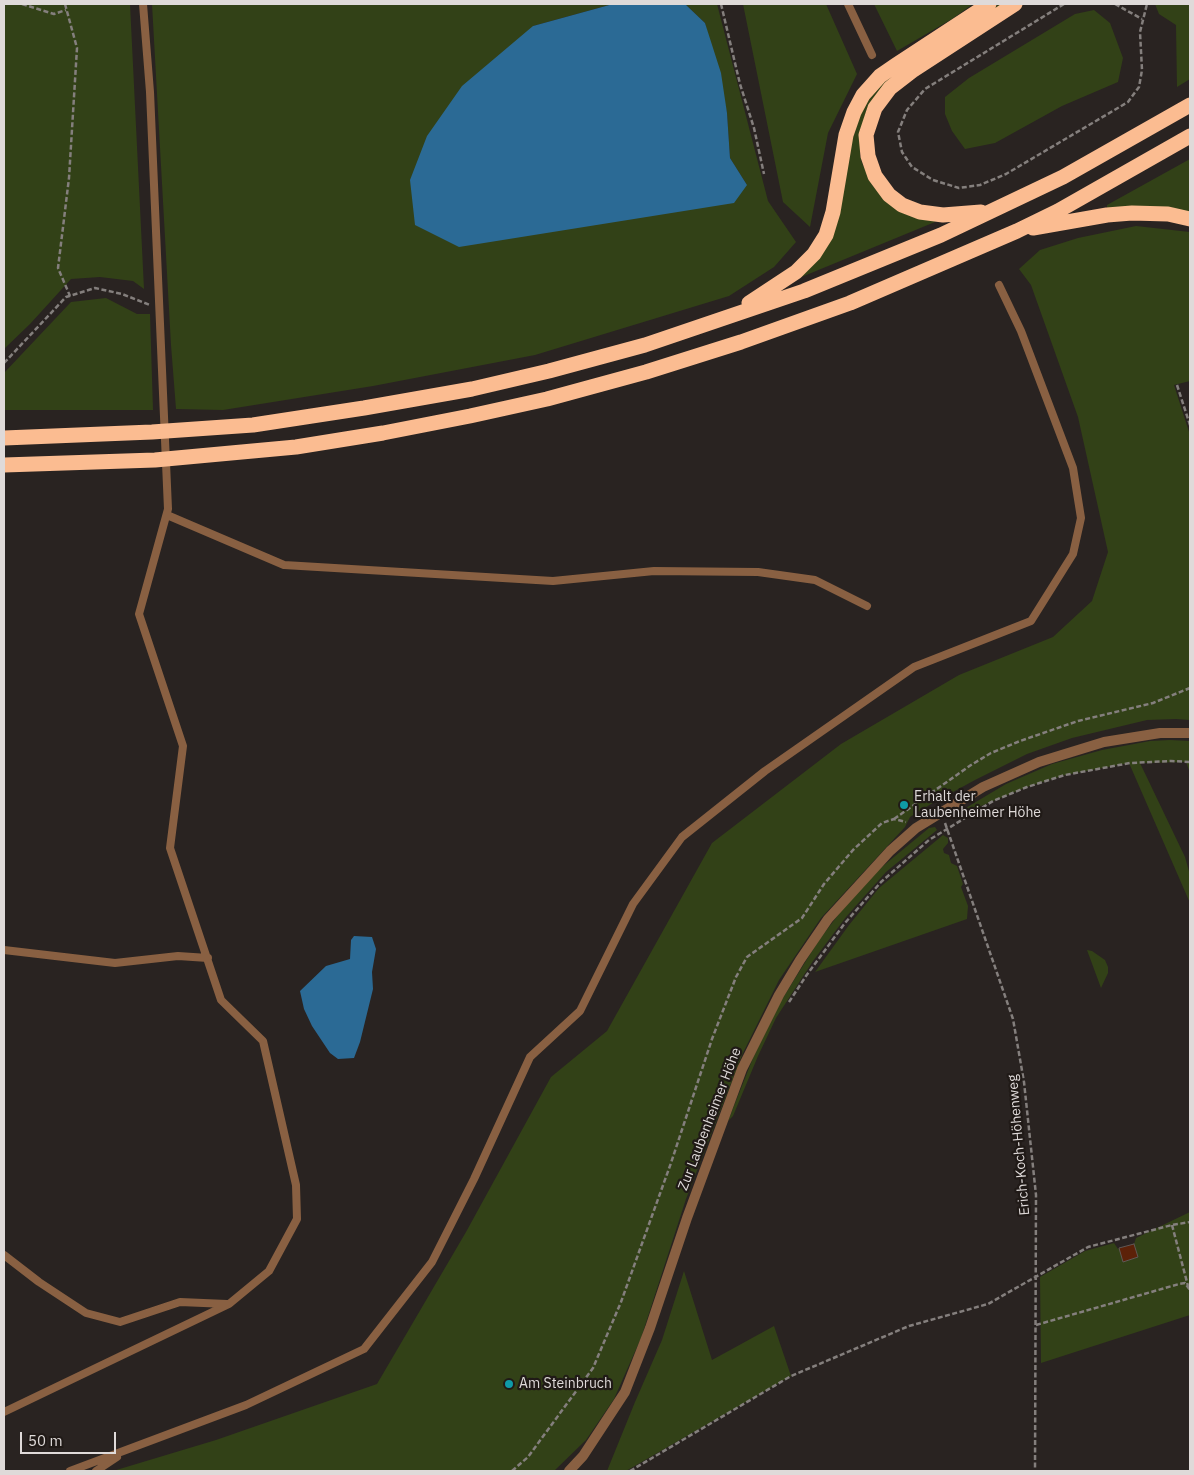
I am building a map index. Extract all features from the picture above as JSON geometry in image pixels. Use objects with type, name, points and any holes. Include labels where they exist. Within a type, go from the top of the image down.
[{"type":"highway","points":[[725,319],[796,272],[814,254],[826,235],[830,223],[846,135],[854,112],[863,95],[880,76],[896,64],[989,4]]},
{"type":"highway","points":[[992,211],[942,215],[920,212],[902,205],[889,195],[875,176],[868,156],[866,135],[874,108],[890,88],[912,71],[1015,4]]},
{"type":"highway","points":[[4,438],[152,432],[262,423],[472,389],[549,371],[645,345],[804,291],[940,235],[1063,177],[1190,105]]},
{"type":"highway","points":[[4,465],[155,460],[296,447],[384,433],[547,399],[646,372],[741,342],[850,302],[1017,231],[1066,206],[1190,136]]},
{"type":"highway","points":[[1017,231],[1107,215],[1132,213],[1168,214],[1190,219]]},
{"type":"street","name":"Zur Laubenheimer Höhe","points":[[569,1471],[593,1441],[625,1392],[650,1328],[687,1218],[742,1069],[783,988],[828,919],[890,851],[916,828],[983,787],[1039,762],[1096,744],[1160,733],[1190,733]]},
{"type":"lane","points":[[4,1412],[229,1304],[269,1271],[297,1219],[296,1185],[263,1041],[221,1000],[170,848],[183,746],[139,614],[168,515],[150,92],[143,4]]},
{"type":"lane","points":[[848,4],[872,54]]},
{"type":"lane","points":[[70,1471],[246,1405],[364,1349],[432,1262],[474,1179],[530,1057],[580,1011],[633,904],[682,837],[765,771],[914,667],[1030,621],[1073,554],[1081,518],[1073,468],[1021,331],[999,285]]},
{"type":"lane","points":[[168,515],[284,565],[553,582],[654,571],[758,572],[815,580],[867,606]]},
{"type":"lane","points":[[4,950],[115,963],[178,956],[208,958]]},
{"type":"lane","points":[[4,1256],[86,1313],[120,1322],[180,1302],[229,1304]]},
{"type":"lane","points":[[96,1471],[130,1450]]},
{"type":"path","points":[[22,4],[54,14],[67,10]]},
{"type":"path","points":[[65,4],[77,48],[69,178],[58,268],[70,296]]},
{"type":"path","points":[[721,4],[740,84],[756,135],[764,174]]},
{"type":"path","points":[[1064,4],[925,89],[907,110],[898,132],[902,152],[912,167],[933,180],[959,188],[980,185],[1006,174],[1128,102],[1139,86],[1142,70],[1140,32],[1147,4]]},
{"type":"path","points":[[1115,4],[1142,19]]},
{"type":"path","points":[[4,363],[66,297],[96,288],[122,294],[159,309]]},
{"type":"path","points":[[1177,385],[1190,425]]},
{"type":"path","points":[[512,1471],[528,1457],[593,1368],[621,1302],[671,1163],[712,1039],[736,977],[747,956],[802,918],[824,884],[853,850],[882,824],[894,819],[971,764],[1020,742],[1078,721],[1153,703],[1190,688]]},
{"type":"path","points":[[788,1005],[844,923],[881,882],[929,840],[947,829],[993,802],[1027,787],[1065,775],[1130,763],[1190,762]]},
{"type":"path","points":[[894,819],[906,822]]},
{"type":"path","name":"Erich-Koch-Höhenweg","points":[[947,829],[1013,1019],[1024,1082],[1036,1195],[1035,1471]]},
{"type":"path","points":[[630,1471],[791,1376],[909,1326],[988,1304],[1088,1247],[1190,1222]]},
{"type":"path","points":[[1172,1225],[1189,1288]]},
{"type":"path","points":[[1036,1324],[1179,1284],[1185,1283],[1189,1288]]},
{"type":"green space","points":[[4,4],[130,4],[144,289],[133,281],[100,277],[71,279],[4,349]]},
{"type":"green space","points":[[152,4],[613,4],[533,26],[747,185],[730,158],[727,113],[705,23],[685,4],[717,4],[768,201],[796,242],[774,267],[729,296],[535,355],[373,386],[223,410],[176,409]]},
{"type":"green space","points":[[743,4],[826,4],[857,74],[828,133],[810,227],[783,202]]},
{"type":"green space","points":[[874,4],[973,4],[952,19],[897,51]]},
{"type":"green space","points":[[999,4],[1004,4],[869,104],[865,115],[860,136],[860,155],[873,186],[899,211],[913,217],[934,220],[935,222],[799,278],[812,266],[863,106],[881,84]]},
{"type":"green space","points":[[1155,4],[1190,4],[1190,79],[1177,87],[1176,25],[1159,14]]},
{"type":"green space","points":[[1094,10],[1110,23],[1123,58],[1118,82],[1062,106],[995,143],[965,149],[952,131],[945,114],[945,97],[969,78],[1075,14]]},
{"type":"green space","points":[[1190,159],[1190,214],[1107,210],[1107,205]]},
{"type":"green space","points":[[1136,226],[1190,232],[1190,381],[1174,385],[1190,435],[1190,720],[1147,720],[1072,738],[1027,754],[975,780],[910,817],[905,827],[821,918],[779,980],[742,1055],[686,1199],[641,1338],[614,1399],[586,1440],[554,1471],[113,1471],[216,1440],[377,1384],[466,1232],[551,1077],[607,1031],[712,843],[841,744],[959,675],[1053,637],[1092,601],[1108,552],[1078,417],[1031,285],[1019,269],[1040,250],[1078,238]]},
{"type":"green space","points":[[106,298],[137,314],[150,314],[153,410],[4,410],[4,373],[71,302]]},
{"type":"green space","points":[[1150,741],[1190,741],[1190,773],[1186,762],[1140,763],[1185,857],[1190,875],[1190,903],[1129,763],[1065,775],[1027,787],[954,817],[954,815],[1006,784],[1052,764],[1102,750]]},
{"type":"green space","points":[[935,827],[937,830],[886,872],[846,917],[813,961],[776,1018],[733,1116],[728,1121],[753,1058],[781,1001],[819,940],[842,910],[877,871],[929,828]]},
{"type":"green space","points":[[943,835],[948,838],[948,843],[943,849],[944,853],[949,855],[951,863],[957,866],[963,884],[961,887],[968,906],[967,919],[815,972],[879,888]]},
{"type":"green space","points":[[1087,950],[1092,951],[1105,960],[1108,967],[1108,973],[1101,988]]},
{"type":"green space","points":[[1190,1212],[1190,1315],[1041,1363],[1040,1277],[1085,1251],[1114,1243],[1118,1249],[1134,1244],[1136,1238]]},
{"type":"green space","points":[[684,1271],[712,1360],[774,1326],[791,1376],[626,1471],[607,1471],[662,1340]]},
{"type":"water","points":[[613,4],[685,4],[705,23],[721,73],[727,113],[730,158],[747,185],[734,203],[459,247],[415,225],[410,180],[427,136],[462,86],[533,26]]},
{"type":"water","points":[[354,936],[372,937],[376,949],[372,972],[373,989],[360,1042],[354,1058],[338,1059],[330,1053],[312,1026],[304,1009],[300,991],[326,966],[350,959],[351,940]]},
{"type":"building","points":[[1134,1244],[1138,1257],[1123,1262],[1119,1248]]},
{"type":"place","name":"Erhalt der Laubenheimer Höhe","points":[[904,805]]},
{"type":"place","name":"Am Steinbruch","points":[[509,1384]]}]
